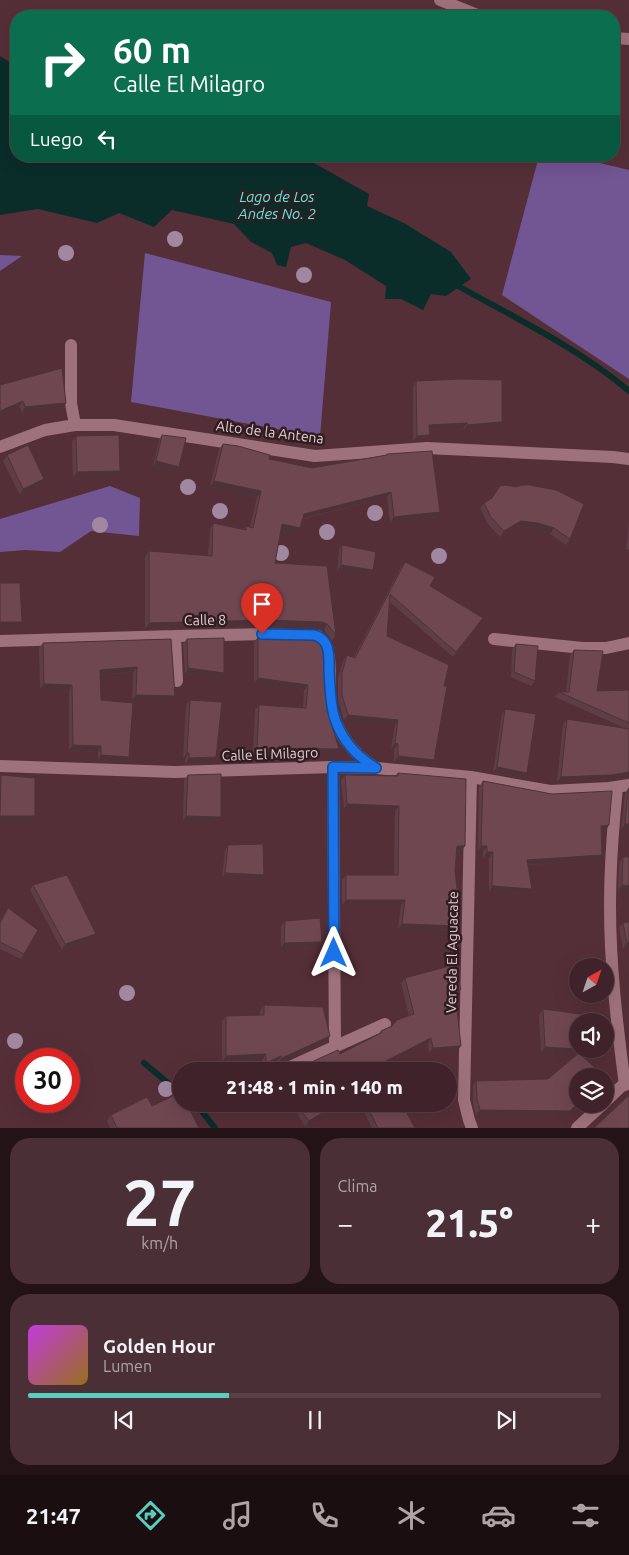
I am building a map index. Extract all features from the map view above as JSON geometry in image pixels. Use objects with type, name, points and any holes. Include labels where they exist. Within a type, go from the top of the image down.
[{"type":"street","points":[[440,0],[465,10]]},
{"type":"street","points":[[71,345],[71,403],[75,425]]},
{"type":"street","name":"Alto de la Antena","points":[[0,447],[45,430],[75,425],[114,425],[315,456],[427,448],[613,456],[629,459]]},
{"type":"street","name":"Calle 8","points":[[0,641],[279,634],[314,635],[325,642],[328,651],[330,700],[343,737],[352,750],[376,768]]},
{"type":"street","points":[[175,636],[176,680]]},
{"type":"street","points":[[494,639],[583,648],[606,648],[629,643]]},
{"type":"street","name":"Calle El Milagro","points":[[0,766],[175,772],[333,767],[376,768],[471,777],[550,791],[623,786]]},
{"type":"street","points":[[333,767],[335,1047]]},
{"type":"street","name":"Vereda El Aguacate","points":[[471,777],[464,1100],[472,1128]]},
{"type":"street","points":[[614,1094],[627,1082],[616,1026],[611,936],[612,847],[623,786]]},
{"type":"street","points":[[301,1062],[384,1024]]},
{"type":"street","points":[[577,1128],[593,1113]]},
{"type":"shaded area","points":[[537,162],[596,162],[629,170],[629,379],[502,295]]},
{"type":"shaded area","points":[[145,253],[331,302],[320,437],[131,402]]},
{"type":"shaded area","points":[[0,255],[22,256],[0,271]]},
{"type":"shaded area","points":[[110,486],[140,498],[139,536],[91,531],[60,552],[25,550],[0,552],[0,519]]},
{"type":"water","name":"Lago de Los Andes No. 2","points":[[0,56],[10,62],[10,162],[312,162],[369,194],[367,206],[404,223],[451,252],[471,279],[446,296],[431,294],[423,310],[401,299],[385,299],[386,286],[345,260],[306,243],[291,247],[286,267],[277,265],[272,253],[251,242],[234,224],[172,210],[154,227],[119,213],[97,223],[38,209],[0,215]]},
{"type":"building","points":[[62,368],[66,403],[25,407],[23,401],[0,411],[0,385]]},
{"type":"building","points":[[502,380],[502,422],[467,425],[467,423],[429,425],[430,435],[417,436],[416,381]]},
{"type":"building","points":[[119,435],[120,471],[77,472],[76,436]]},
{"type":"building","points":[[162,435],[186,438],[179,467],[156,461]]},
{"type":"building","points":[[223,444],[270,455],[269,459],[312,468],[387,454],[432,451],[440,512],[394,517],[391,492],[304,514],[300,528],[282,524],[275,563],[327,566],[336,635],[327,624],[322,622],[266,620],[149,623],[149,551],[212,556],[213,523],[246,530],[246,526],[253,528],[261,491],[214,481]]},
{"type":"building","points":[[28,445],[44,479],[23,489],[7,455]]},
{"type":"building","points":[[529,485],[556,490],[584,504],[570,539],[554,528],[538,523],[521,521],[504,531],[491,517],[484,503],[492,498],[500,486],[516,487]]},
{"type":"building","points":[[342,545],[376,552],[373,570],[341,565]]},
{"type":"building","points":[[405,562],[435,577],[430,586],[483,618],[456,652],[390,594],[387,636],[449,665],[444,686],[447,686],[434,760],[398,756],[398,744],[395,743],[398,720],[348,715],[342,695],[342,673],[347,655],[355,658]]},
{"type":"building","points":[[0,583],[20,583],[22,622],[0,622]]},
{"type":"building","points":[[258,637],[318,639],[323,645],[326,696],[330,713],[328,713],[339,749],[279,748],[257,750],[259,705],[306,708],[308,685],[258,678]]},
{"type":"building","points":[[224,638],[224,673],[188,668],[187,639]]},
{"type":"building","points":[[171,639],[175,696],[136,695],[137,667],[100,670],[101,700],[133,703],[129,757],[101,755],[101,746],[73,745],[72,685],[44,684],[43,643]]},
{"type":"building","points":[[516,644],[538,646],[535,681],[514,672]]},
{"type":"building","points":[[574,650],[603,651],[597,691],[629,690],[629,723],[559,692],[569,692]]},
{"type":"building","points":[[190,700],[222,702],[216,757],[189,758],[189,753],[187,753]]},
{"type":"building","points":[[505,709],[536,714],[527,773],[497,767]]},
{"type":"building","points":[[567,719],[629,729],[629,772],[612,775],[561,777]]},
{"type":"building","points":[[398,773],[466,779],[465,846],[457,846],[455,870],[461,926],[402,924],[405,900],[346,900],[346,875],[398,875],[399,806],[347,804],[345,775],[398,776]]},
{"type":"building","points":[[221,774],[221,817],[186,816],[188,775]]},
{"type":"building","points":[[1,775],[35,778],[35,816],[0,816]]},
{"type":"building","points":[[483,781],[552,794],[612,791],[609,825],[601,826],[602,855],[527,860],[532,889],[492,886],[493,852],[487,852],[487,846],[481,846]]},
{"type":"building","points":[[628,789],[629,824],[625,824]]},
{"type":"building","points":[[263,844],[264,875],[225,873],[228,845]]},
{"type":"building","points":[[623,857],[629,857],[629,886],[622,885]]},
{"type":"building","points":[[67,875],[96,934],[65,944],[33,885]]},
{"type":"building","points":[[8,908],[38,930],[24,954],[0,942],[0,923]]},
{"type":"building","points":[[320,918],[322,942],[284,943],[285,921]]},
{"type":"building","points":[[629,922],[629,943],[627,943],[623,923]]},
{"type":"building","points":[[453,965],[461,989],[455,991],[461,1046],[433,1048],[431,1038],[384,1062],[312,1062],[338,1050],[340,1054],[381,1033],[381,1031],[392,1026],[397,1020],[414,1014],[405,978]]},
{"type":"building","points":[[264,1005],[323,1007],[330,1036],[282,1058],[281,1056],[268,1062],[266,1062],[266,1054],[226,1056],[226,1016],[264,1015]]},
{"type":"building","points":[[543,1009],[572,1013],[569,1013],[569,1049],[545,1047]]},
{"type":"building","points":[[573,1058],[584,1058],[595,1068],[569,1068],[569,1111],[480,1110],[476,1081],[548,1079]]},
{"type":"building","points":[[629,1095],[629,1128],[594,1128],[610,1113],[614,1113],[614,1109]]},
{"type":"building","points":[[172,1096],[172,1112],[191,1112],[199,1128],[117,1128],[111,1115],[147,1097],[152,1106]]},
{"type":"building","points":[[302,1112],[324,1112],[309,1121]]},
{"type":"building","points":[[370,1112],[406,1112],[415,1128],[378,1128]]},
{"type":"waterway","points":[[460,287],[568,348],[609,375],[629,391]]},
{"type":"waterway","points":[[144,1063],[172,1086]]},
{"type":"waterway","points":[[202,1112],[215,1128]]},
{"type":"route","points":[[262,634],[314,635],[325,642],[328,651],[330,700],[335,718],[343,737],[352,750],[376,768],[333,767],[334,953]]}]
